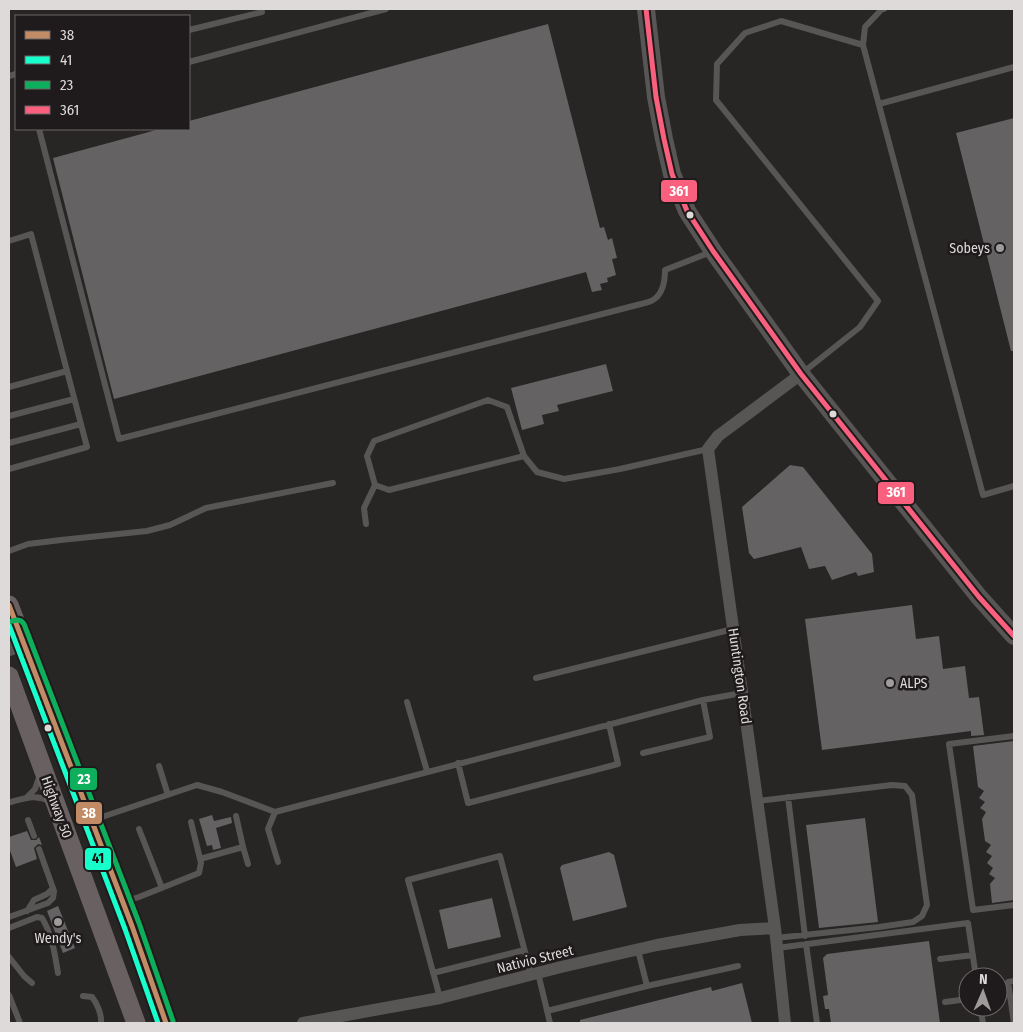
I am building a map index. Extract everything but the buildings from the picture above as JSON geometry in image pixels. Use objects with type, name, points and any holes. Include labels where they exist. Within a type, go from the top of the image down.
[{"type":"main road","name":"Highway 50","points":[[9,605],[14,636],[91,821],[166,1023]]},
{"type":"main road","name":"Highway 50","points":[[9,676],[14,698],[41,764],[136,1023]]},
{"type":"street","points":[[646,9],[656,97],[664,139],[672,174],[687,211],[713,251],[801,374],[974,590],[1014,636]]},
{"type":"street","points":[[708,449],[718,436],[801,374]]},
{"type":"street","name":"Huntington Road","points":[[708,449],[776,938],[785,1023]]},
{"type":"street","name":"Nativio Street","points":[[303,1023],[440,998],[638,950],[740,930],[776,938]]},
{"type":"lane","points":[[190,30],[262,12],[261,9]]},
{"type":"lane","points":[[190,62],[386,9]]},
{"type":"lane","points":[[884,9],[865,27],[863,45],[983,495],[1014,486]]},
{"type":"lane","points":[[801,374],[860,327],[878,301],[716,100],[717,64],[745,33],[781,21],[863,45]]},
{"type":"lane","points":[[879,104],[1014,67]]},
{"type":"lane","points":[[39,130],[119,439],[641,304],[653,300],[660,294],[665,281],[665,270],[713,251]]},
{"type":"lane","points":[[9,241],[31,234],[87,448],[9,469]]},
{"type":"lane","points":[[9,387],[67,371]]},
{"type":"lane","points":[[9,416],[74,399]]},
{"type":"lane","points":[[366,524],[364,508],[375,486],[367,456],[374,441],[488,400],[507,407],[524,456],[537,472],[564,479],[620,470],[708,449]]},
{"type":"lane","points":[[9,443],[81,424]]},
{"type":"lane","points":[[375,486],[389,490],[524,456]]},
{"type":"lane","points":[[9,551],[28,544],[148,531],[170,525],[206,508],[333,483]]},
{"type":"lane","points":[[536,678],[733,629]]},
{"type":"lane","points":[[91,821],[197,785],[222,792],[274,812],[608,724],[703,700],[742,693]]},
{"type":"lane","points":[[643,754],[710,737],[703,700]]},
{"type":"lane","points":[[407,702],[427,771]]},
{"type":"lane","points":[[458,763],[468,803],[609,767],[618,764],[608,724]]},
{"type":"lane","points":[[1014,736],[949,744],[973,910],[1014,905]]},
{"type":"lane","points":[[27,797],[35,789],[41,764]]},
{"type":"lane","points":[[159,766],[168,795]]},
{"type":"lane","points":[[757,801],[892,786],[905,786],[912,795],[926,905],[922,916],[912,922],[879,927],[776,938]]},
{"type":"lane","points":[[11,802],[27,797],[39,797],[48,799],[56,804]]},
{"type":"lane","points":[[788,797],[805,936]]},
{"type":"lane","points":[[274,812],[268,829],[278,862]]},
{"type":"lane","points":[[236,816],[248,864]]},
{"type":"lane","points":[[28,820],[34,836]]},
{"type":"lane","points":[[122,902],[199,873],[201,863],[191,822]]},
{"type":"lane","points":[[139,829],[162,888]]},
{"type":"lane","points":[[200,859],[243,847]]},
{"type":"lane","points":[[9,917],[48,903],[54,895],[39,849]]},
{"type":"lane","points":[[440,998],[408,880],[500,856],[524,950],[548,1011],[550,1023]]},
{"type":"lane","points":[[9,928],[37,917],[42,918],[54,949],[58,973]]},
{"type":"lane","points":[[776,938],[806,944],[968,923],[975,967]]},
{"type":"lane","points":[[806,944],[817,1023]]},
{"type":"lane","points":[[433,973],[524,950]]},
{"type":"lane","points":[[638,950],[647,986]]},
{"type":"lane","points":[[940,959],[973,955]]},
{"type":"lane","points":[[9,957],[32,983]]},
{"type":"lane","points":[[548,1011],[647,986],[738,966]]},
{"type":"lane","points":[[1014,981],[1008,982],[1014,1023]]},
{"type":"lane","points":[[9,995],[20,1023]]},
{"type":"lane","points":[[82,996],[92,997],[95,1001],[101,1023]]},
{"type":"lane","points":[[945,1002],[958,1000]]},
{"type":"transit line","name":"361","points":[[646,9],[656,97],[664,139],[672,174],[687,211],[713,251],[801,374],[979,597],[1014,636]]},
{"type":"transit line","name":"38","points":[[9,605],[132,926],[166,1023]]},
{"type":"transit line","name":"23","points":[[9,622],[19,620],[24,624],[139,923],[173,1021]]},
{"type":"transit line","name":"41","points":[[9,625],[125,929],[158,1023]]},
{"type":"place","name":"Sobeys","points":[[1000,248]]},
{"type":"place","name":"ALPS","points":[[890,683]]},
{"type":"place","name":"Wendy's","points":[[58,922]]}]
